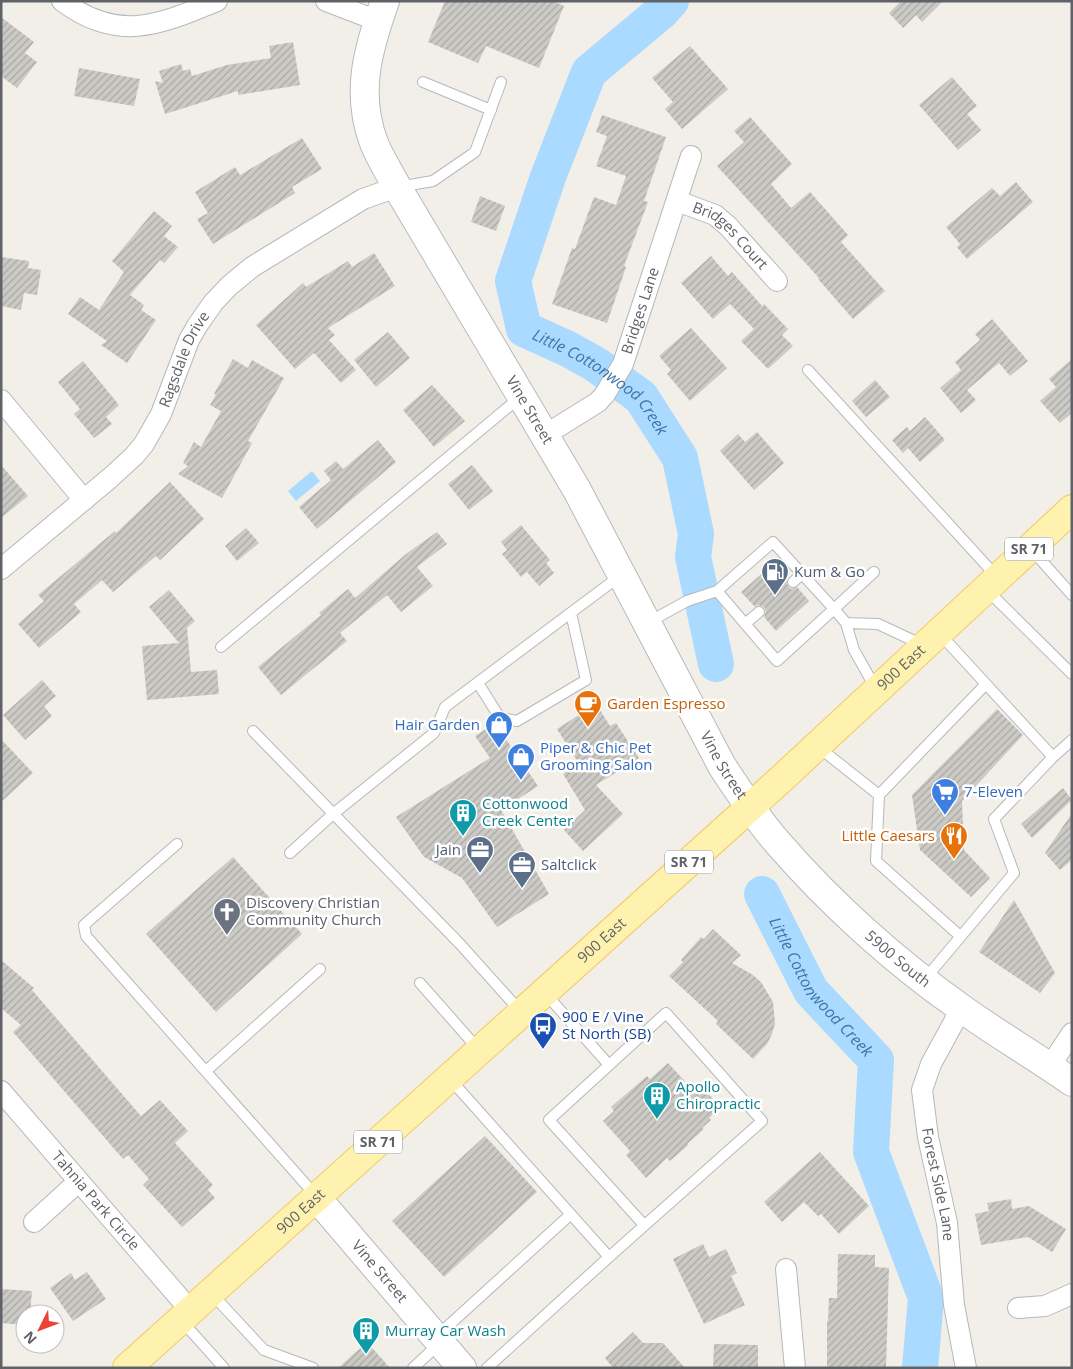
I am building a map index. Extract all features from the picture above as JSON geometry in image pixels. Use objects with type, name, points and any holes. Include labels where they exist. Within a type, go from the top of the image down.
[{"type":"main road","name":"900 East","points":[[127,1368],[750,807],[1072,509]]},
{"type":"street","points":[[62,1],[80,13],[104,22],[136,26],[168,21],[217,1]]},
{"type":"street","points":[[326,1],[382,11]]},
{"type":"street","name":"Vine Street","points":[[382,11],[367,56],[365,70],[366,107],[374,143],[397,187],[545,435],[622,575],[722,766],[750,807]]},
{"type":"street","name":"Bridges Lane","points":[[545,435],[592,407],[605,394],[623,364],[691,156]]},
{"type":"street","name":"Ragsdale Drive","points":[[1,569],[122,467],[144,444],[161,414],[197,326],[213,303],[229,286],[252,267],[363,199],[397,187]]},
{"type":"street","name":"Bridges Court","points":[[677,201],[715,215],[728,226],[777,281]]},
{"type":"street","points":[[1,400],[84,500]]},
{"type":"street","name":"5900 South","points":[[750,807],[778,843],[841,908],[923,981],[1072,1082]]},
{"type":"street","name":"Forest Side Lane","points":[[961,1008],[931,1064],[922,1090],[928,1137],[947,1223],[954,1305],[966,1368]]},
{"type":"street","points":[[1050,1066],[1072,1032]]},
{"type":"street","name":"Tahnia Park Circle","points":[[1,1091],[78,1182],[185,1315]]},
{"type":"street","points":[[34,1222],[78,1182]]},
{"type":"street","name":"Vine Street","points":[[316,1197],[462,1368]]},
{"type":"street","points":[[786,1270],[795,1368]]},
{"type":"street","points":[[1018,1308],[1045,1306],[1072,1294]]},
{"type":"lane","points":[[423,82],[491,110]]},
{"type":"lane","points":[[397,187],[433,181],[475,152],[501,82]]},
{"type":"lane","points":[[808,370],[1072,674]]},
{"type":"lane","points":[[221,647],[522,396]]},
{"type":"lane","points":[[646,623],[687,602],[715,592],[773,542],[846,623],[854,650],[877,690]]},
{"type":"lane","points":[[1030,548],[1072,595]]},
{"type":"lane","points":[[715,592],[777,661],[874,572]]},
{"type":"lane","points":[[792,582],[802,574]]},
{"type":"lane","points":[[290,853],[333,814],[434,733],[445,707],[622,575]]},
{"type":"lane","points":[[745,624],[759,612]]},
{"type":"lane","points":[[478,683],[500,718],[516,721],[586,680],[571,614]]},
{"type":"lane","points":[[846,623],[878,624],[932,639],[986,684],[1053,757]]},
{"type":"lane","points":[[960,936],[876,861],[878,795],[986,684]]},
{"type":"lane","points":[[253,731],[460,944],[521,1013]]},
{"type":"lane","points":[[923,981],[1014,873],[994,819],[1053,757],[1072,740]]},
{"type":"lane","points":[[817,746],[878,795]]},
{"type":"lane","points":[[177,844],[84,925],[86,936],[316,1197]]},
{"type":"lane","points":[[206,1071],[320,969]]},
{"type":"lane","points":[[420,983],[480,1050]]},
{"type":"lane","points":[[544,992],[610,1065]]},
{"type":"lane","points":[[487,1368],[762,1121],[666,1013],[549,1120],[644,1225]]},
{"type":"lane","points":[[449,1078],[609,1257]]},
{"type":"lane","points":[[413,1368],[439,1340],[571,1214]]},
{"type":"lane","points":[[211,1292],[264,1350],[313,1368]]},
{"type":"lane","points":[[185,1315],[224,1368]]},
{"type":"water","points":[[312,471],[320,481],[296,501],[288,491]]},
{"type":"building","points":[[445,1],[553,1],[564,6],[539,68],[486,46],[478,63],[428,42]]},
{"type":"building","points":[[901,1],[943,1],[922,22],[916,15],[903,28],[889,13]]},
{"type":"building","points":[[1,17],[34,42],[25,53],[37,62],[17,88],[1,76]]},
{"type":"building","points":[[293,42],[300,85],[238,95],[238,91],[165,114],[155,81],[163,83],[159,71],[181,64],[183,71],[190,69],[192,76],[227,65],[271,58],[269,46]]},
{"type":"building","points":[[690,46],[728,89],[682,129],[665,109],[673,102],[652,78]]},
{"type":"building","points":[[79,68],[140,79],[134,106],[74,96]]},
{"type":"building","points":[[952,77],[977,106],[967,114],[981,130],[958,150],[919,105]]},
{"type":"building","points":[[602,115],[666,137],[644,201],[648,202],[624,266],[626,267],[607,323],[552,304],[572,248],[575,249],[594,197],[616,205],[626,176],[596,166],[607,136],[596,132]]},
{"type":"building","points":[[750,117],[792,164],[771,184],[791,208],[810,192],[848,235],[841,242],[885,291],[853,319],[819,278],[717,166],[744,142],[734,131]]},
{"type":"building","points":[[302,138],[322,169],[292,187],[295,193],[213,244],[197,219],[208,213],[195,192],[235,167],[240,175]]},
{"type":"building","points":[[1016,182],[1033,202],[967,259],[957,247],[960,244],[946,227],[992,188],[1000,196]]},
{"type":"building","points":[[480,196],[505,206],[496,231],[471,222]]},
{"type":"building","points":[[154,211],[172,226],[164,236],[178,247],[164,263],[160,260],[130,295],[144,305],[141,310],[156,320],[127,363],[101,345],[107,341],[68,314],[80,297],[99,310],[124,272],[112,261]]},
{"type":"building","points":[[374,253],[395,286],[328,328],[335,335],[329,340],[356,370],[341,383],[314,353],[295,369],[256,325],[303,283],[306,287],[348,261],[352,267]]},
{"type":"building","points":[[711,256],[728,276],[732,272],[762,306],[764,304],[788,329],[782,335],[793,346],[768,369],[741,341],[754,329],[730,304],[713,319],[681,283]]},
{"type":"building","points":[[1,257],[29,261],[28,268],[41,270],[37,295],[24,293],[21,310],[1,306]]},
{"type":"building","points":[[992,319],[1028,361],[1010,376],[999,363],[967,390],[976,400],[961,413],[940,388],[961,370],[955,362],[980,340],[975,334]]},
{"type":"building","points":[[691,328],[727,368],[690,401],[667,374],[671,370],[659,356]]},
{"type":"building","points":[[388,332],[410,358],[376,387],[354,360]]},
{"type":"building","points":[[233,359],[248,368],[252,360],[284,378],[248,441],[252,443],[222,498],[178,474],[188,466],[183,463],[194,442],[201,447],[221,411],[210,405]]},
{"type":"building","points":[[1072,359],[1072,413],[1060,423],[1040,401],[1056,387],[1049,379]]},
{"type":"building","points":[[83,361],[119,405],[106,417],[112,424],[94,438],[74,414],[80,409],[58,382]]},
{"type":"building","points":[[875,380],[890,397],[866,417],[852,401]]},
{"type":"building","points":[[432,385],[465,421],[434,447],[403,410]]},
{"type":"building","points":[[925,417],[945,440],[920,462],[908,448],[903,453],[892,440],[907,427],[910,431]]},
{"type":"building","points":[[757,432],[784,463],[754,490],[720,451],[738,434],[745,442]]},
{"type":"building","points":[[378,440],[396,462],[317,529],[299,507],[331,480],[324,471],[336,461],[343,469]]},
{"type":"building","points":[[1,465],[28,496],[1,518]]},
{"type":"building","points":[[472,465],[493,491],[469,510],[448,484]]},
{"type":"building","points":[[170,482],[204,519],[160,560],[156,556],[113,592],[102,580],[74,604],[81,612],[39,648],[18,624],[44,601],[38,595],[115,531],[116,533]]},
{"type":"building","points":[[521,525],[550,560],[546,563],[554,573],[539,586],[527,572],[521,577],[502,554],[507,550],[501,542]]},
{"type":"building","points":[[246,528],[259,543],[237,561],[225,546]]},
{"type":"building","points":[[437,532],[447,544],[417,567],[433,586],[401,612],[387,595],[340,633],[347,641],[281,695],[258,667],[321,615],[319,613],[348,589],[355,598],[406,554]]},
{"type":"building","name":"Kum & Go","points":[[775,562],[788,577],[786,580],[788,586],[791,589],[797,587],[809,601],[776,631],[764,617],[766,611],[764,607],[758,605],[755,607],[741,592]]},
{"type":"building","points":[[169,590],[195,621],[187,628],[191,672],[217,670],[219,694],[147,700],[142,646],[179,643],[149,607]]},
{"type":"building","points":[[42,680],[56,696],[44,706],[52,716],[25,740],[3,715]]},
{"type":"building","points":[[596,704],[610,726],[616,723],[639,758],[596,785],[623,814],[583,851],[564,830],[585,810],[563,774],[579,764],[557,729]]},
{"type":"building","points":[[997,709],[1023,735],[962,801],[964,850],[990,878],[971,897],[920,850],[912,795]]},
{"type":"building","name":"Cottonwood Creek Center","points":[[495,723],[538,786],[501,810],[549,894],[497,927],[462,878],[424,857],[396,817],[490,758],[475,736]]},
{"type":"building","points":[[1,739],[33,773],[1,802]]},
{"type":"building","points":[[1063,788],[1072,800],[1032,838],[1021,824]]},
{"type":"building","points":[[1072,813],[1072,860],[1060,870],[1045,853]]},
{"type":"building","points":[[233,857],[302,934],[216,1012],[146,934]]},
{"type":"building","points":[[1014,900],[1055,973],[1040,993],[979,952]]},
{"type":"building","points":[[713,929],[741,955],[732,963],[761,982],[773,1002],[775,1023],[772,1034],[767,1044],[753,1059],[716,1024],[718,1021],[669,976],[683,962],[681,960],[701,937],[704,939]]},
{"type":"building","points":[[1,960],[34,988],[32,990],[141,1116],[160,1100],[188,1131],[175,1143],[213,1185],[208,1190],[215,1198],[182,1227],[143,1185],[149,1179],[128,1155],[123,1159],[13,1032],[21,1025],[1,1008]]},
{"type":"building","name":"Apollo Chiropractic","points":[[668,1063],[692,1089],[695,1087],[701,1094],[705,1090],[720,1107],[709,1118],[711,1120],[702,1128],[704,1129],[688,1145],[670,1161],[667,1158],[646,1178],[626,1155],[630,1151],[603,1121],[614,1111],[611,1107],[647,1076],[650,1079]]},
{"type":"building","points":[[485,1136],[537,1192],[444,1277],[392,1221]]},
{"type":"building","points":[[820,1152],[869,1206],[839,1234],[821,1214],[818,1216],[804,1202],[782,1222],[764,1202]]},
{"type":"building","points":[[1011,1199],[1012,1209],[1029,1206],[1066,1229],[1052,1252],[1028,1237],[981,1245],[975,1214],[989,1211],[987,1203]]},
{"type":"building","points":[[703,1244],[709,1257],[726,1249],[737,1273],[731,1276],[745,1305],[704,1324],[673,1259]]},
{"type":"building","points":[[838,1254],[875,1255],[875,1267],[889,1268],[886,1368],[827,1368],[829,1298],[837,1298]]},
{"type":"building","points":[[87,1272],[106,1299],[73,1321],[65,1310],[65,1304],[61,1304],[50,1288],[71,1273],[75,1280]]},
{"type":"building","points":[[1,1289],[32,1291],[31,1304],[15,1304],[15,1324],[1,1323]]},
{"type":"building","points":[[633,1332],[643,1343],[663,1343],[685,1368],[613,1368],[605,1358]]},
{"type":"building","name":"Murray Car Wash","points":[[367,1342],[390,1368],[338,1368]]},
{"type":"building","points":[[714,1344],[758,1345],[758,1368],[713,1368]]},
{"type":"waterway","name":"Little Cottonwood Creek","points":[[671,1],[661,12],[589,72],[548,177],[513,281],[524,329],[568,349],[595,364],[641,397],[680,458],[696,534],[693,557],[716,664]]},
{"type":"waterway","name":"Little Cottonwood Creek","points":[[762,894],[811,991],[876,1060],[871,1152],[926,1298],[920,1368]]},
{"type":"place","name":"Kum & Go","points":[[775,596]]},
{"type":"place","name":"Garden Espresso","points":[[588,728]]},
{"type":"place","name":"Hair Garden","points":[[499,749]]},
{"type":"place","name":"Piper & Chic Pet Grooming Salon","points":[[521,781]]},
{"type":"place","name":"7-Eleven","points":[[945,816]]},
{"type":"place","name":"Cottonwood Creek Center","points":[[463,837]]},
{"type":"place","name":"Little Caesars","points":[[954,860]]},
{"type":"place","name":"Jain","points":[[480,874]]},
{"type":"place","name":"Saltclick","points":[[522,889]]},
{"type":"place","name":"Discovery Christian Community Church","points":[[227,936]]},
{"type":"place","name":"900 E / Vine St North (SB)","points":[[543,1050]]},
{"type":"place","name":"Apollo Chiropractic","points":[[657,1120]]},
{"type":"place","name":"Murray Car Wash","points":[[366,1355]]}]
